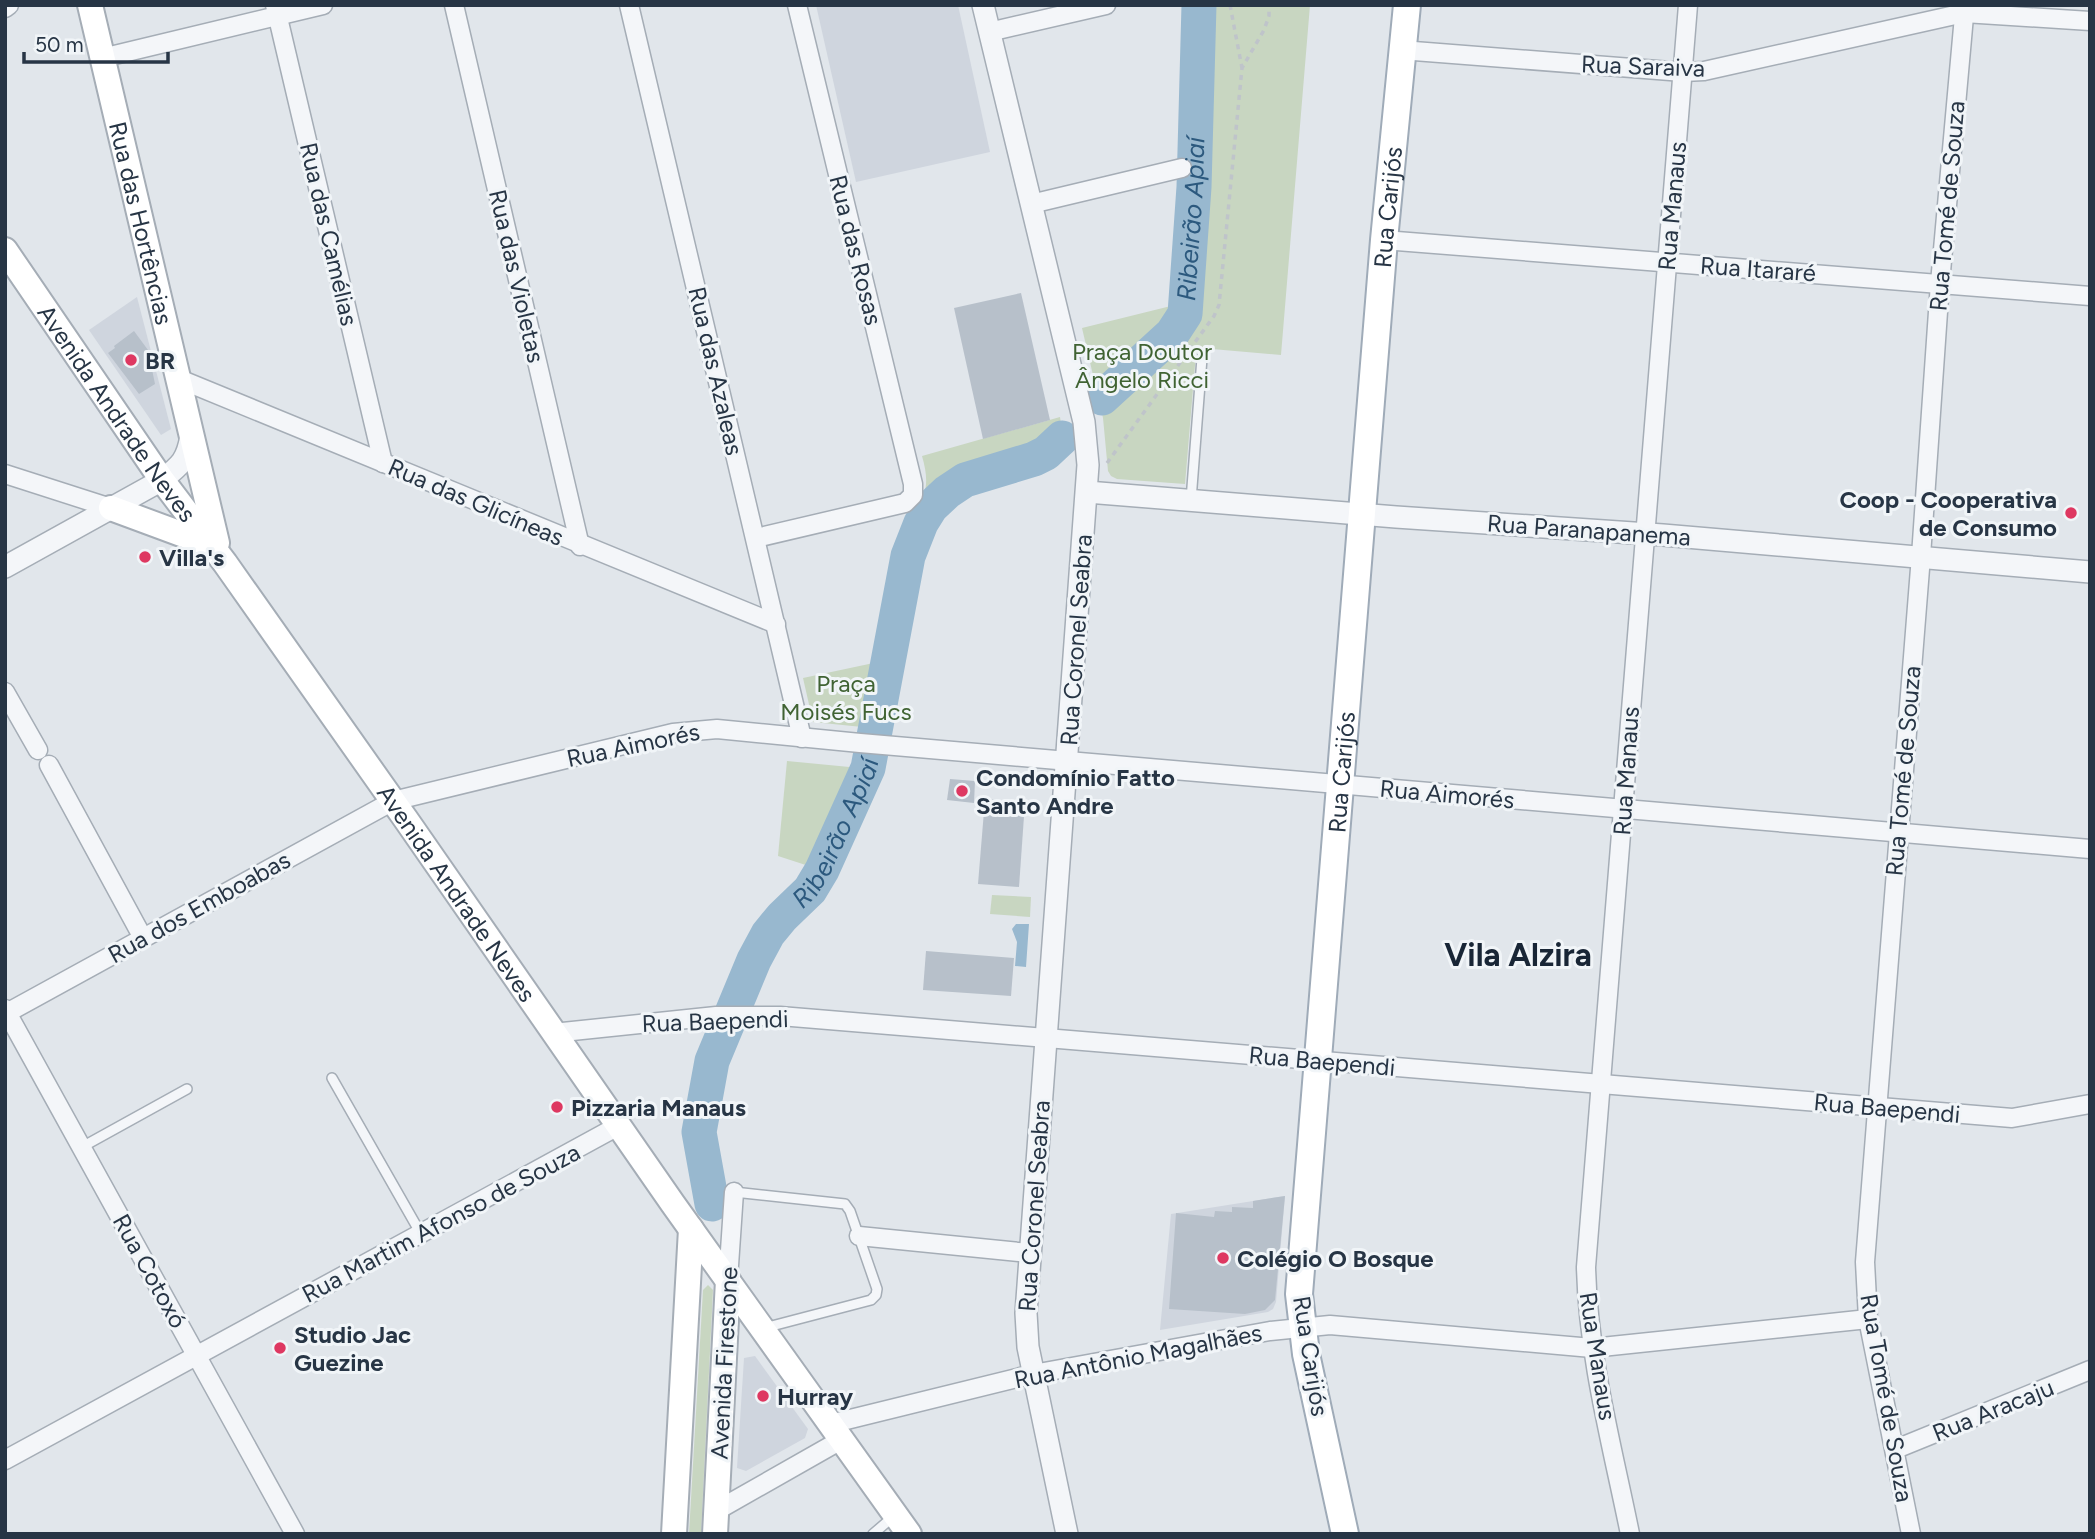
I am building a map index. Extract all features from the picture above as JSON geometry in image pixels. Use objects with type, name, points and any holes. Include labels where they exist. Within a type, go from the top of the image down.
[{"type":"main road","name":"Rua das Hortências","points":[[90,5],[218,554]]},
{"type":"main road","name":"Rua Carijós","points":[[1345,1534],[1301,1328],[1299,1294],[1384,240],[1407,5]]},
{"type":"main road","name":"Avenida Andrade Neves","points":[[5,250],[162,480],[218,554],[618,1126],[902,1524]]},
{"type":"main road","points":[[111,508],[218,554]]},
{"type":"main road","name":"Avenida Firestone","points":[[674,1534],[691,1229]]},
{"type":"main road","name":"Avenida Firestone","points":[[715,1522],[728,1280]]},
{"type":"street","points":[[102,58],[276,11],[323,5]]},
{"type":"street","name":"Rua das Violetas","points":[[454,5],[580,546]]},
{"type":"street","name":"Rua das Azaleas","points":[[629,5],[802,738]]},
{"type":"street","name":"Rua das Rosas","points":[[756,538],[905,503],[913,495],[913,484],[797,5]]},
{"type":"street","name":"Rua Coronel Seabra","points":[[983,5],[1084,422],[1088,465],[1026,1313],[1033,1374],[1068,1534]]},
{"type":"street","points":[[989,32],[1106,5]]},
{"type":"street","name":"Rua Manaus","points":[[1630,1534],[1592,1348],[1587,1313],[1586,1267],[1688,5]]},
{"type":"street","name":"Rua Saraiva","points":[[1401,50],[1684,72],[1704,71],[1965,9],[2090,21]]},
{"type":"street","name":"Rua Tomé de Souza","points":[[1911,1534],[1868,1319],[1865,1262],[1940,284],[1965,9]]},
{"type":"street","name":"Rua das Camélias","points":[[276,11],[383,463]]},
{"type":"street","points":[[1031,204],[1182,168]]},
{"type":"street","name":"Rua Itararé","points":[[1384,240],[2090,296]]},
{"type":"street","name":"Rua das Glicíneas","points":[[177,378],[580,546],[776,624]]},
{"type":"street","points":[[5,567],[162,480],[183,462],[188,453],[191,436]]},
{"type":"street","points":[[5,474],[111,508]]},
{"type":"street","name":"Rua Paranapanema","points":[[1087,492],[1644,533],[2090,572]]},
{"type":"street","points":[[5,692],[38,750]]},
{"type":"street","name":"Rua Aimorés","points":[[393,801],[673,733],[717,729],[2090,849]]},
{"type":"street","points":[[49,765],[143,938]]},
{"type":"street","name":"Rua dos Emboabas","points":[[6,1012],[393,801]]},
{"type":"street","name":"Rua Cotoxó","points":[[6,1012],[295,1534]]},
{"type":"street","name":"Rua Baependi","points":[[553,1032],[716,1016],[780,1016],[2012,1118],[2090,1104]]},
{"type":"street","name":"Rua Martim Afonso de Souza","points":[[5,1460],[618,1126]]},
{"type":"street","name":"Avenida Firestone","points":[[728,1280],[734,1192]]},
{"type":"street","points":[[859,1236],[1029,1253]]},
{"type":"street","name":"Rua Antônio Magalhães","points":[[715,1522],[835,1432],[1033,1374],[1270,1331],[1331,1325],[1592,1348],[1868,1319]]},
{"type":"street","name":"Rua Aracaju","points":[[1896,1449],[2090,1370]]},
{"type":"lane","points":[[1191,500],[1202,358]]},
{"type":"lane","points":[[332,1077],[421,1234]]},
{"type":"lane","points":[[82,1147],[187,1089]]},
{"type":"lane","points":[[734,1192],[845,1204],[877,1289],[871,1300],[762,1328]]},
{"type":"lane","points":[[873,1534],[902,1524]]},
{"type":"path","points":[[1088,465],[1105,465],[1214,316],[1219,305],[1242,68],[1230,5]]},
{"type":"path","points":[[1242,68],[1264,30],[1269,16],[1269,5]]},
{"type":"shaded area","points":[[816,5],[958,5],[990,152],[856,182]]},
{"type":"shaded area","points":[[137,297],[171,429],[161,435],[89,330]]},
{"type":"shaded area","name":"Colégio O Bosque","points":[[1285,1196],[1276,1302],[1273,1309],[1160,1330],[1171,1214]]},
{"type":"shaded area","points":[[755,1356],[808,1429],[805,1438],[746,1471],[737,1468],[744,1358]]},
{"type":"green space","name":"Praça Doutor Ângelo Ricci","points":[[1209,5],[1310,5],[1281,355],[1212,349],[1196,353],[1185,484],[1117,479],[1108,471],[1103,418],[1082,328],[1183,303],[1183,325],[1194,317]]},
{"type":"green space","points":[[1060,417],[1065,450],[966,475],[908,520],[925,490],[926,475],[922,456]]},
{"type":"green space","name":"Praça Moisés Fucs","points":[[883,661],[872,728],[813,722],[803,678]]},
{"type":"green space","points":[[787,761],[860,768],[818,869],[778,856]]},
{"type":"green space","points":[[992,895],[1031,897],[1030,917],[990,914]]},
{"type":"green space","points":[[708,1285],[713,1290],[701,1534],[689,1534],[703,1290]]},
{"type":"water","points":[[1016,924],[1029,924],[1026,967],[1015,966],[1017,942],[1012,929]]},
{"type":"building","points":[[1021,293],[1050,420],[983,439],[954,308]]},
{"type":"building","name":"BR","points":[[134,331],[148,350],[155,384],[139,394],[108,353]]},
{"type":"building","name":"Condomínio Fatto Santo Andre","points":[[950,779],[975,781],[974,803],[947,800]]},
{"type":"building","points":[[985,799],[1025,802],[1019,887],[978,884]]},
{"type":"building","points":[[926,951],[1014,958],[1011,996],[923,990]]},
{"type":"building","name":"Colégio O Bosque","points":[[1285,1196],[1275,1300],[1265,1310],[1245,1314],[1169,1309],[1176,1213],[1214,1217],[1215,1211],[1232,1212],[1232,1207],[1253,1208],[1253,1201]]},
{"type":"waterway","name":"Ribeirão Apiaí","points":[[1102,398],[1172,334],[1185,314],[1194,187],[1199,5]]},
{"type":"waterway","name":"Ribeirão Apiaí","points":[[712,1204],[699,1132],[712,1061],[754,960],[768,934],[810,890],[822,870],[868,768],[908,556],[921,523],[931,507],[965,480],[1034,459],[1046,453],[1062,438]]},
{"type":"place","name":"BR","points":[[131,360]]},
{"type":"place","name":"Coop - Cooperativa de Consumo","points":[[2071,513]]},
{"type":"place","name":"Villa's","points":[[145,557]]},
{"type":"place","name":"Condomínio Fatto Santo Andre","points":[[962,791]]},
{"type":"place","name":"Pizzaria Manaus","points":[[557,1107]]},
{"type":"place","name":"Colégio O Bosque","points":[[1223,1258]]},
{"type":"place","name":"Studio Jac Guezine","points":[[280,1348]]},
{"type":"place","name":"Hurray","points":[[763,1396]]},
{"type":"district","name":"Vila Alzira","points":[[1518,955]]}]
